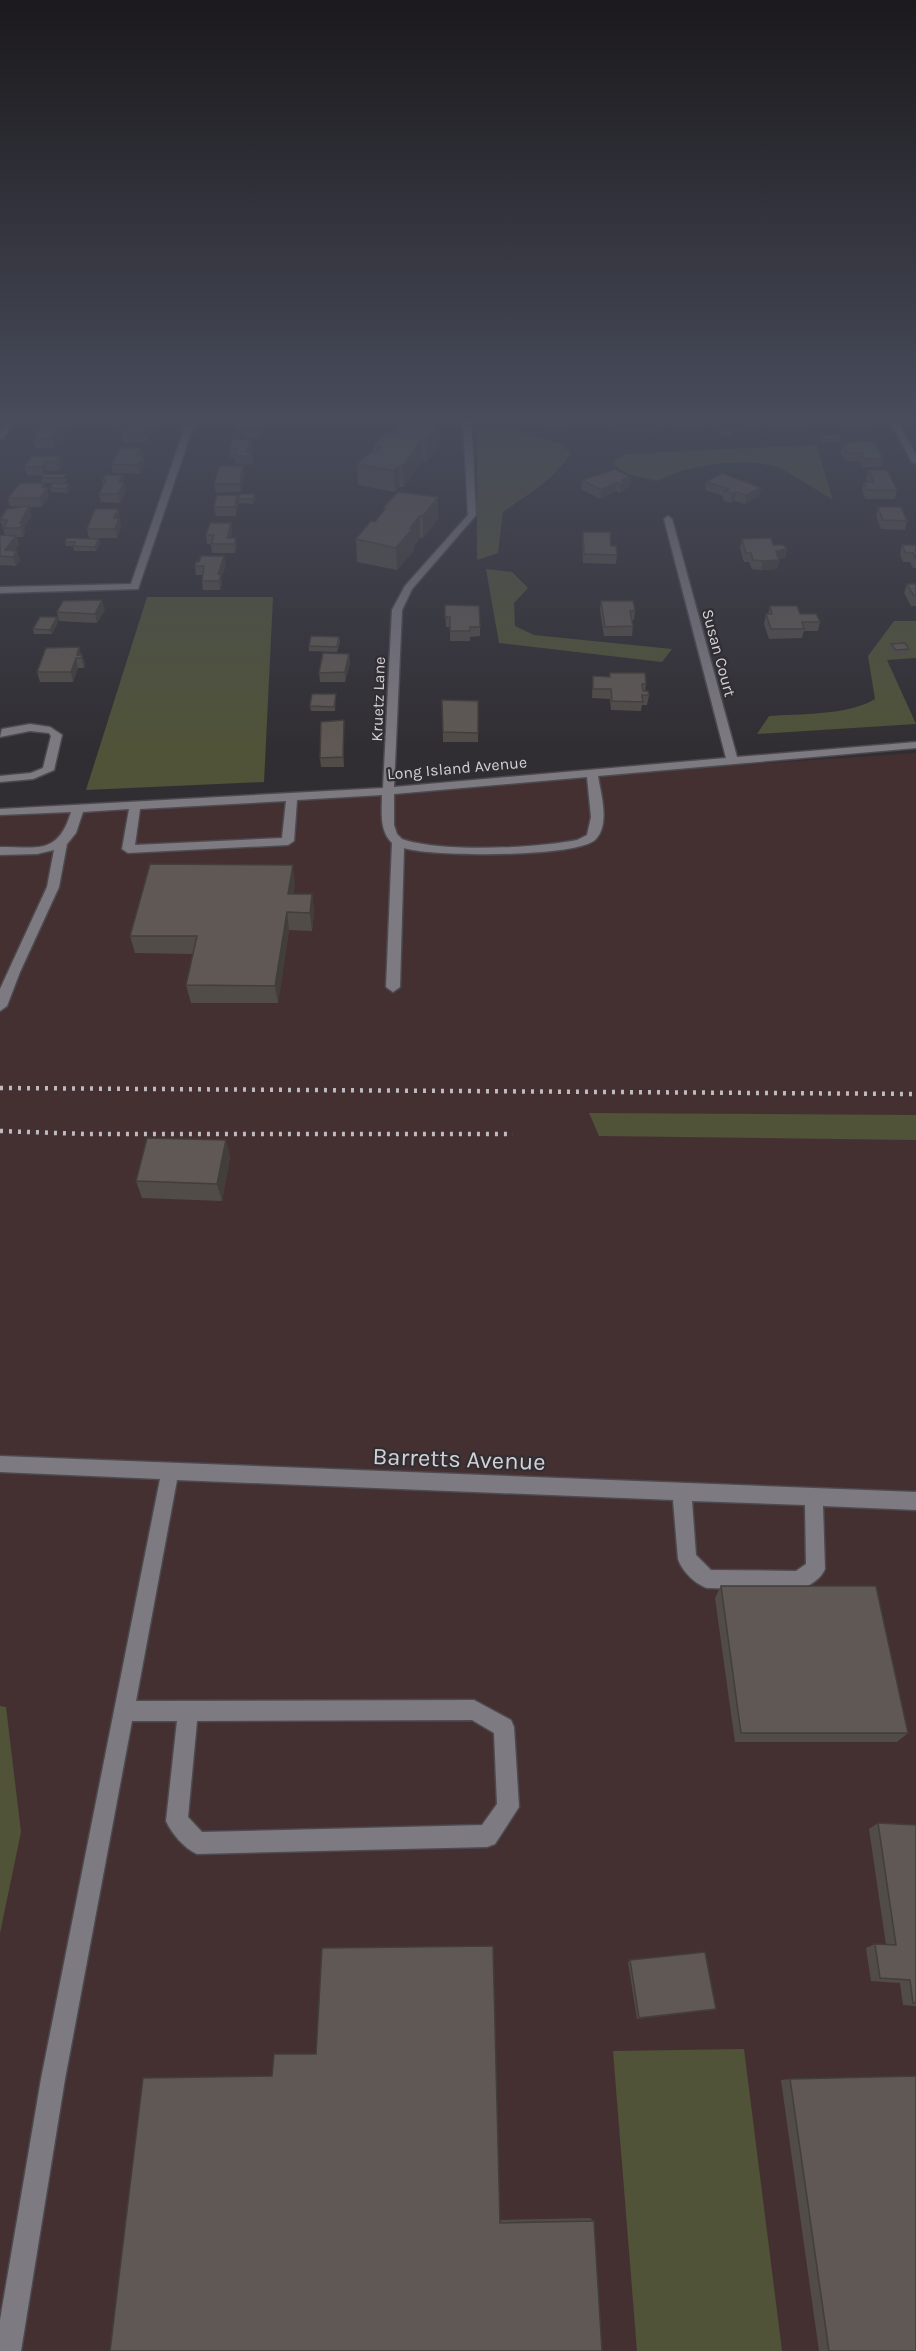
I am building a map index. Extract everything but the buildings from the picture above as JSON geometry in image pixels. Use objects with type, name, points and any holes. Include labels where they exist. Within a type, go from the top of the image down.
[{"type":"street","points":[[0,590],[135,587],[155,528]]},
{"type":"street","name":"Kruetz Lane","points":[[398,842],[389,834],[387,818],[397,609],[408,588],[461,528]]},
{"type":"street","name":"Susan Court","points":[[670,528],[732,760]]},
{"type":"street","points":[[0,734],[5,730],[48,727],[57,735],[48,770],[33,776],[0,779]]},
{"type":"street","name":"Long Island Avenue","points":[[0,812],[292,798],[916,745]]},
{"type":"street","points":[[393,987],[398,842],[432,849],[460,850],[558,847],[579,844],[591,838],[597,829],[592,773]]},
{"type":"street","points":[[135,806],[128,849],[288,841],[292,798]]},
{"type":"street","points":[[0,851],[51,848],[61,843],[70,834],[78,809]]},
{"type":"street","points":[[0,1006],[53,887],[61,843]]},
{"type":"street","name":"Barretts Avenue","points":[[0,1464],[916,1501]]},
{"type":"street","points":[[8,2351],[53,2079],[170,1471]]},
{"type":"street","points":[[682,1493],[687,1559],[707,1579],[799,1581],[816,1569],[814,1498]]},
{"type":"street","points":[[124,1712],[474,1710],[504,1727],[508,1807],[487,1836],[197,1843],[177,1821],[188,1712]]},
{"type":"shaded area","points":[[916,753],[916,2351],[0,2351],[0,816]]},
{"type":"green space","points":[[477,528],[501,528],[498,553],[477,560]]},
{"type":"green space","points":[[486,569],[512,572],[528,588],[514,603],[515,626],[534,635],[672,649],[662,662],[499,643]]},
{"type":"green space","points":[[147,597],[273,597],[264,782],[86,790]]},
{"type":"green space","points":[[894,621],[916,621],[916,658],[887,660],[916,724],[757,734],[769,716],[838,711],[875,699],[868,656]]},
{"type":"green space","points":[[589,1113],[916,1115],[916,1140],[599,1136]]},
{"type":"green space","points":[[0,1706],[6,1707],[21,1832],[0,1933]]},
{"type":"green space","points":[[744,2049],[782,2351],[637,2351],[613,2051]]},
{"type":"railway","points":[[0,1088],[916,1094]]},
{"type":"railway","points":[[0,1131],[86,1134],[513,1134]]}]
